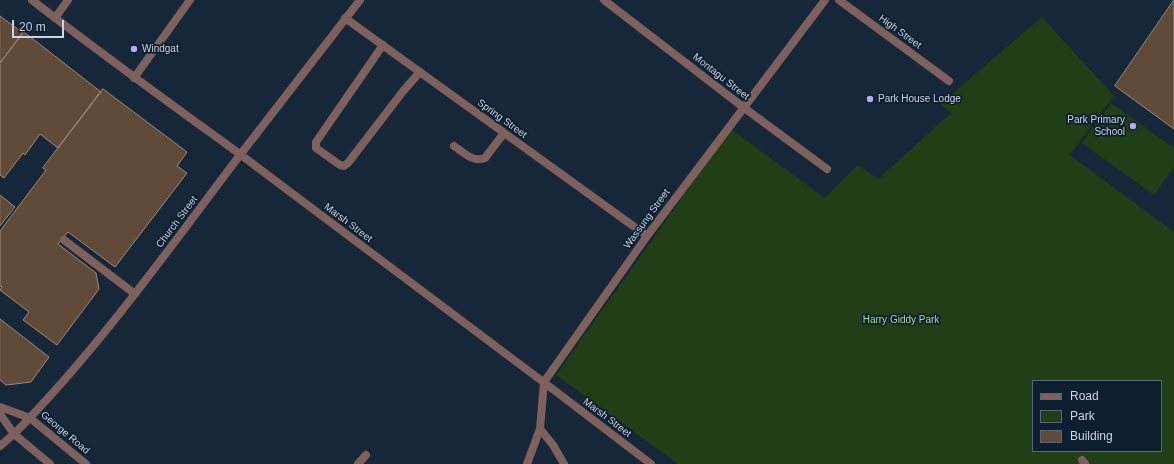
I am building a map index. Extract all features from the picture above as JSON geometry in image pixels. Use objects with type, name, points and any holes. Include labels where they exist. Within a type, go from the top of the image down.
[{"type":"street","name":"Marsh Street","points":[[32,0],[134,78],[240,155],[544,382],[651,464]]},
{"type":"street","points":[[55,18],[68,0]]},
{"type":"street","points":[[134,78],[190,0]]},
{"type":"street","name":"Church Street","points":[[0,446],[30,418],[79,362],[135,294],[360,0]]},
{"type":"street","name":"Montagu Street","points":[[604,0],[743,107],[827,169]]},
{"type":"street","name":"Wassung Street","points":[[544,382],[647,236],[825,0]]},
{"type":"street","name":"High Street","points":[[839,0],[949,81]]},
{"type":"street","name":"Spring Street","points":[[346,18],[647,236]]},
{"type":"street","points":[[383,45],[316,142],[316,148],[340,165],[344,166],[348,163],[404,90],[420,72]]},
{"type":"street","points":[[454,146],[475,160],[482,160],[504,133]]},
{"type":"street","points":[[64,240],[135,294]]},
{"type":"street","points":[[527,464],[540,429],[544,382]]},
{"type":"street","name":"George Road","points":[[0,407],[30,418],[86,464]]},
{"type":"street","points":[[0,414],[14,434],[50,464]]},
{"type":"street","points":[[540,429],[553,445],[564,464]]},
{"type":"street","points":[[358,464],[366,455]]},
{"type":"green space","name":"Harry Giddy Park","points":[[1042,17],[1114,96],[1070,155],[1174,232],[1174,464],[678,464],[556,375],[731,129],[825,198],[858,165],[878,179],[951,113],[940,104]]},
{"type":"green space","points":[[1111,103],[1174,148],[1174,167],[1154,195],[1082,143]]},
{"type":"building","name":"Park Primary School","points":[[1174,0],[1174,129],[1115,86]]},
{"type":"building","points":[[0,16],[23,33],[0,63]]},
{"type":"building","points":[[24,32],[101,92],[58,148],[40,134],[25,155],[23,153],[4,178],[0,175],[0,63]]},
{"type":"building","points":[[103,89],[187,152],[177,166],[187,173],[115,267],[68,232],[58,244],[96,273],[99,289],[57,345],[23,320],[29,312],[0,290],[2,287],[0,286],[0,231],[46,170],[43,168]]},
{"type":"building","points":[[0,195],[15,207],[0,226]]},
{"type":"building","points":[[0,319],[49,357],[31,382],[6,385],[0,380]]},
{"type":"place","name":"Windgat","points":[[134,49]]},
{"type":"place","name":"Park House Lodge","points":[[870,99]]},
{"type":"place","name":"Park Primary School","points":[[1133,126]]}]
